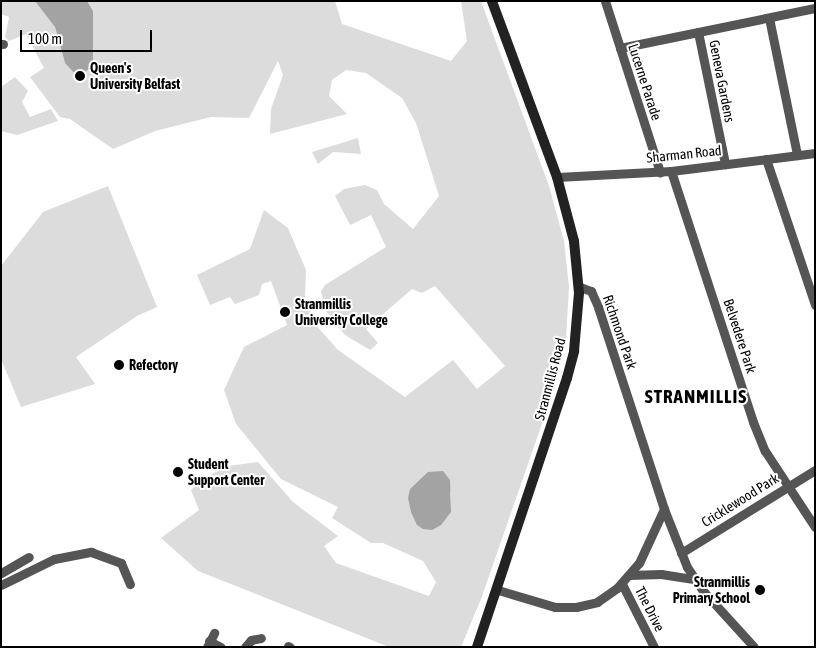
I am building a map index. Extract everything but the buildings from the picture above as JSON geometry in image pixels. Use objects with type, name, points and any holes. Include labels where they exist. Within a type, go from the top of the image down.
[{"type":"street","name":"Stranmillis Road","points":[[477,647],[498,590],[567,378],[576,335],[580,287],[574,241],[556,177],[492,1]]},
{"type":"street","name":"Lucerne Parade","points":[[605,1],[660,172]]},
{"type":"street","points":[[620,48],[815,8]]},
{"type":"street","points":[[769,18],[797,155]]},
{"type":"street","name":"Geneva Gardens","points":[[698,32],[724,164]]},
{"type":"street","name":"Sharman Road","points":[[556,177],[672,171],[815,153]]},
{"type":"street","points":[[766,159],[815,305]]},
{"type":"street","name":"Belvedere Park","points":[[672,171],[753,422],[766,451],[815,526]]},
{"type":"street","name":"Richmond Park","points":[[580,287],[591,291],[598,307],[664,509],[681,553],[694,579],[754,647]]},
{"type":"street","name":"Cricklewood Park","points":[[681,553],[815,470]]},
{"type":"street","points":[[498,590],[544,605],[566,608],[597,602],[622,584],[630,575],[650,545],[664,509]]},
{"type":"street","points":[[1,585],[54,559],[91,552],[120,563],[130,584]]},
{"type":"street","points":[[1,573],[29,557]]},
{"type":"street","points":[[630,575],[650,574],[694,579]]},
{"type":"street","name":"The Drive","points":[[622,584],[654,647]]},
{"type":"street","points":[[245,647],[252,640],[261,638]]},
{"type":"street","points":[[210,640],[220,647]]},
{"type":"shaded area","points":[[1,1],[35,1],[40,4],[55,27],[65,63],[93,11],[87,1],[335,1],[342,24],[451,61],[467,41],[461,1],[481,1],[549,186],[564,241],[569,287],[566,338],[552,395],[481,599],[461,647],[389,647],[198,571],[161,538],[199,510],[191,490],[202,479],[228,466],[258,462],[293,502],[338,536],[324,546],[336,563],[429,596],[436,582],[423,561],[383,543],[371,543],[332,518],[338,507],[281,479],[236,424],[224,390],[244,347],[287,325],[271,281],[262,284],[259,295],[235,304],[230,297],[210,305],[197,275],[250,249],[264,210],[288,228],[306,270],[305,298],[315,324],[338,350],[405,397],[453,360],[477,389],[505,366],[435,286],[422,293],[412,289],[366,329],[378,343],[370,350],[345,335],[326,311],[321,291],[325,285],[386,247],[371,215],[350,225],[335,196],[344,189],[365,185],[377,190],[384,204],[413,229],[439,196],[416,123],[402,98],[366,73],[346,70],[332,80],[329,96],[347,114],[270,134],[271,109],[283,75],[278,61],[249,118],[211,117],[155,131],[113,149],[70,119],[60,117],[30,77],[44,68],[26,34],[9,41],[5,37],[9,17],[1,14]],"holes":[[[451,492],[451,512],[408,498]]]},
{"type":"shaded area","points":[[35,1],[87,1],[93,11],[93,66],[78,77],[65,63],[55,27]]},
{"type":"shaded area","points":[[15,77],[28,91],[22,102],[30,117],[51,109],[58,121],[17,135],[1,131],[1,87]]},
{"type":"shaded area","points":[[358,138],[361,154],[333,152],[318,164],[312,152]]},
{"type":"shaded area","points":[[108,186],[157,307],[137,316],[76,357],[95,384],[21,407],[1,359],[1,266],[43,212]]},
{"type":"shaded area","points":[[443,471],[450,480],[451,512],[441,525],[432,530],[423,529],[417,525],[411,512],[408,498],[410,489],[428,472]]},
{"type":"place","name":"Queen's University Belfast","points":[[80,76]]},
{"type":"place","name":"Stranmillis University College","points":[[285,312]]},
{"type":"place","name":"Refectory","points":[[119,365]]},
{"type":"place","name":"Student Support Center","points":[[178,472]]},
{"type":"place","name":"Stranmillis Primary School","points":[[760,590]]},
{"type":"district","name":"STRANMILLIS","points":[[696,397]]}]
